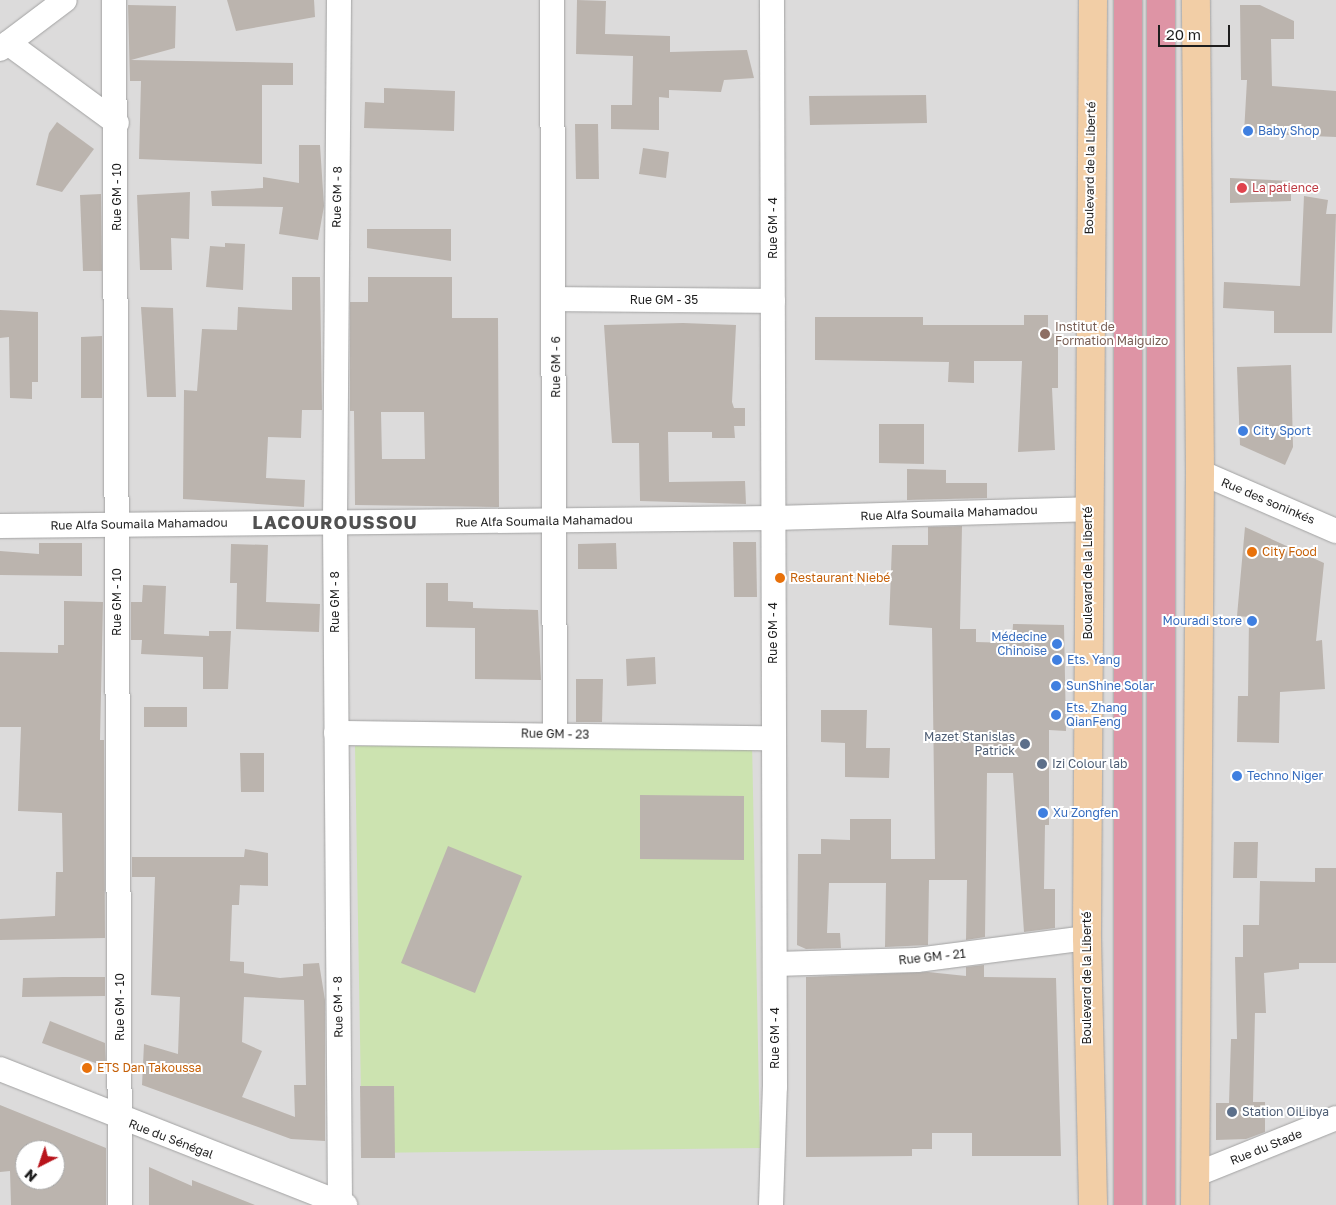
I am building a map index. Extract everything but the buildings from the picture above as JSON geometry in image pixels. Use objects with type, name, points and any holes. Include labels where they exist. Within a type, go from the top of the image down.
[{"type":"highway","points":[[1128,0],[1128,1205]]},
{"type":"highway","points":[[1160,1205],[1161,0]]},
{"type":"main road","name":"Boulevard de la Liberté","points":[[1093,0],[1088,509],[1087,938],[1093,1205]]},
{"type":"main road","points":[[1196,0],[1200,472],[1196,1205]]},
{"type":"street","points":[[65,0],[4,46],[117,123]]},
{"type":"street","name":"Rue GM - 10","points":[[114,0],[117,123],[116,524],[120,1205]]},
{"type":"street","name":"Rue GM - 8","points":[[340,0],[335,522],[342,1204]]},
{"type":"street","name":"Rue GM - 6","points":[[552,0],[556,299],[555,733]]},
{"type":"street","name":"Rue GM - 4","points":[[771,1205],[775,964],[772,0]]},
{"type":"street","name":"Rue GM - 35","points":[[556,299],[773,301]]},
{"type":"street","name":"Rue des soninkés","points":[[1200,472],[1336,531]]},
{"type":"street","name":"Rue Alfa Soumaila Mahamadou","points":[[0,526],[774,518],[1088,509]]},
{"type":"street","name":"Rue GM - 23","points":[[336,733],[555,733],[773,738]]},
{"type":"street","name":"Rue GM - 21","points":[[775,964],[917,960],[1087,938]]},
{"type":"street","name":"Rue du Sénégal","points":[[0,1069],[120,1120],[342,1204]]},
{"type":"street","name":"Rue du Stade","points":[[1195,1175],[1336,1118]]},
{"type":"shaded area","points":[[0,0],[1336,0],[1336,1205],[0,1205]]},
{"type":"green space","points":[[752,741],[760,1148],[362,1153],[355,746]]},
{"type":"place","name":"Baby Shop","points":[[1248,131]]},
{"type":"place","name":"La patience","points":[[1242,188]]},
{"type":"place","name":"Institut de Formation Maiguizo","points":[[1045,334]]},
{"type":"place","name":"City Sport","points":[[1243,431]]},
{"type":"place","name":"City Food","points":[[1252,552]]},
{"type":"place","name":"Restaurant Niebé","points":[[780,578]]},
{"type":"place","name":"Mouradi store","points":[[1252,621]]},
{"type":"place","name":"Médecine Chinoise","points":[[1057,644]]},
{"type":"place","name":"Ets. Yang","points":[[1057,660]]},
{"type":"place","name":"SunShine Solar","points":[[1056,686]]},
{"type":"place","name":"Ets. Zhang QianFeng","points":[[1056,715]]},
{"type":"place","name":"Mazet Stanislas Patrick","points":[[1025,744]]},
{"type":"place","name":"Izi Colour lab","points":[[1042,764]]},
{"type":"place","name":"Techno Niger","points":[[1237,776]]},
{"type":"place","name":"Xu Zongfen","points":[[1043,813]]},
{"type":"place","name":"ETS Dan Takoussa","points":[[87,1068]]},
{"type":"place","name":"Station OiLibya","points":[[1232,1112]]},
{"type":"district","name":"LACOUROUSSOU","points":[[335,522]]}]
